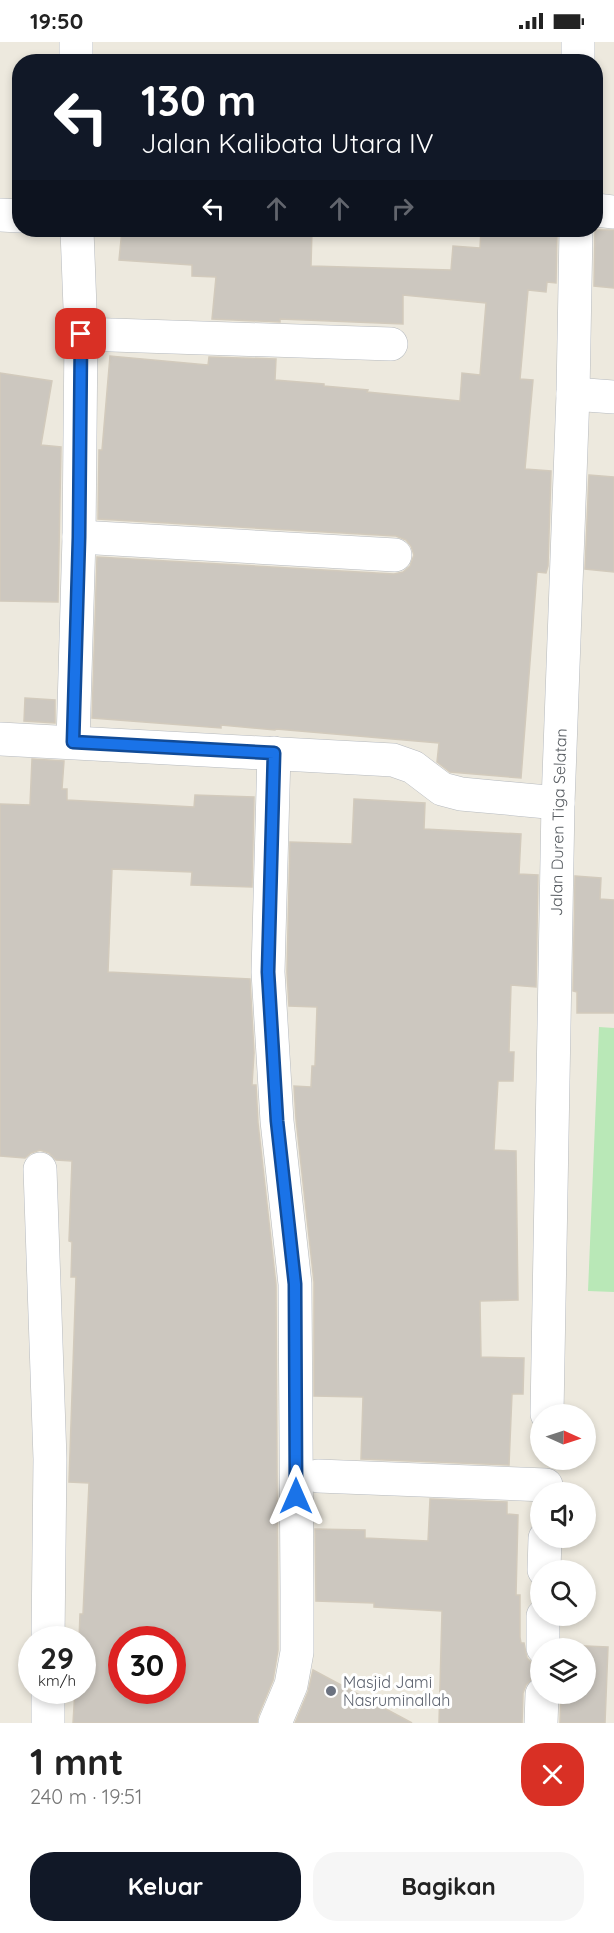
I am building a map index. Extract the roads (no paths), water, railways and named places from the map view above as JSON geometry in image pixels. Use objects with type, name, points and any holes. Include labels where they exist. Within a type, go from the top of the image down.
[{"type":"street","points":[[73,742],[79,537],[81,334],[77,237]]},
{"type":"street","name":"Jalan Duren Tiga Selatan","points":[[547,1404],[558,802],[573,394],[576,237]]},
{"type":"street","points":[[81,334],[391,344]]},
{"type":"street","points":[[573,394],[614,397]]},
{"type":"street","points":[[79,537],[395,555]]},
{"type":"street","points":[[0,739],[393,760],[413,767],[442,789],[461,794],[558,802]]},
{"type":"street","points":[[274,753],[268,972],[277,1121],[295,1284],[297,1591],[297,1652],[291,1685],[275,1723]]},
{"type":"street","points":[[40,1169],[49,1447],[48,1626]]},
{"type":"street","points":[[318,1476],[546,1479]]},
{"type":"street","points":[[48,1704],[48,1723]]},
{"type":"street","points":[[541,1723],[542,1704]]},
{"type":"place","name":"Masjid Jami Nasruminallah","points":[[331,1691]]}]
